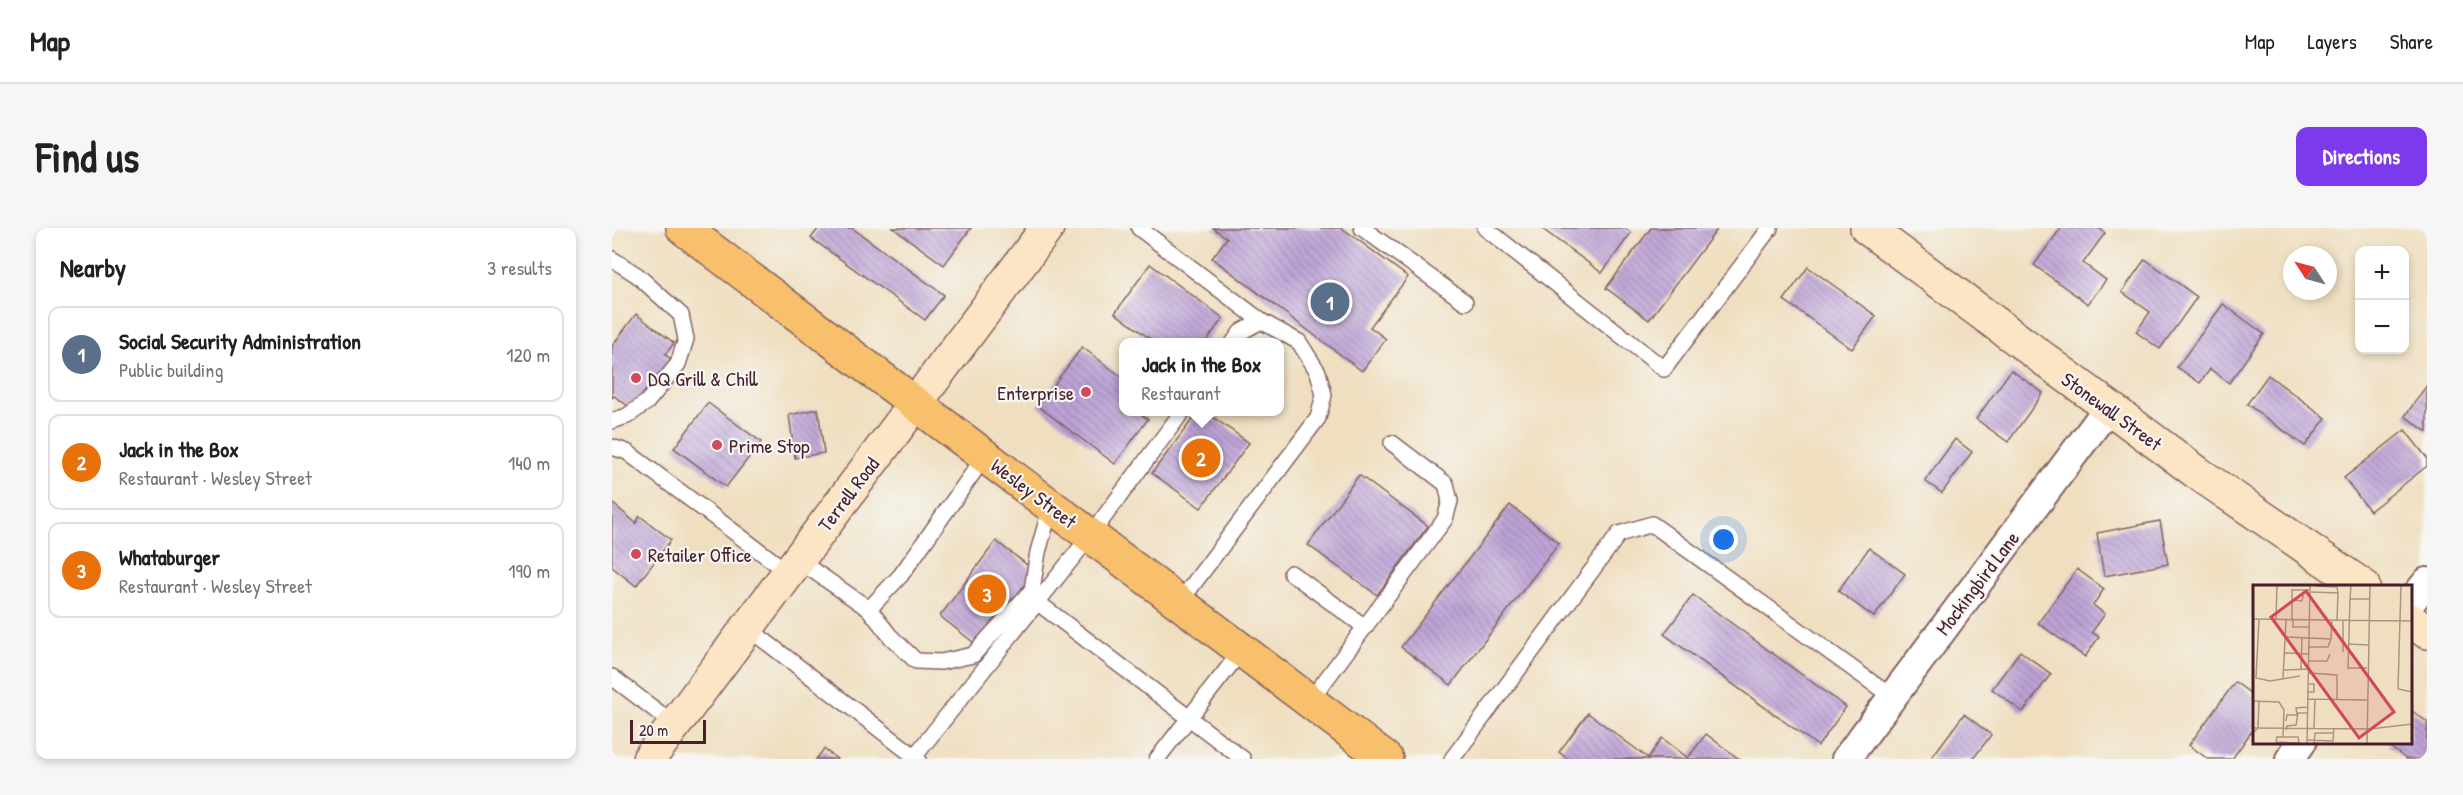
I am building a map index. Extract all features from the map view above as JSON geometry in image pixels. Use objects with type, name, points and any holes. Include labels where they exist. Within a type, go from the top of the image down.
[{"type":"main road","name":"Wesley Street","points":[[683,228],[1386,759]]},
{"type":"street","name":"Terrell Road","points":[[649,759],[1047,228]]},
{"type":"street","name":"Stonewall Street","points":[[1867,228],[2199,474],[2362,585]]},
{"type":"street","name":"Mockingbird Lane","points":[[1846,759],[2108,408]]},
{"type":"street","points":[[2412,601],[2427,582]]},
{"type":"street","points":[[2412,622],[2427,633]]},
{"type":"street","points":[[2290,759],[2301,744]]},
{"type":"lane","points":[[1139,228],[1261,321],[1299,342],[1318,372],[1324,395],[1318,418],[1179,603]]},
{"type":"lane","points":[[1362,228],[1465,302]]},
{"type":"lane","points":[[1485,228],[1664,369],[1770,228]]},
{"type":"lane","points":[[612,259],[637,275],[681,315],[686,339],[678,364],[648,402],[627,416],[612,421]]},
{"type":"lane","points":[[1236,338],[1240,332],[1261,321]]},
{"type":"lane","points":[[748,627],[916,758],[1090,536],[1178,416]]},
{"type":"lane","points":[[1310,701],[1445,519],[1450,501],[1446,484],[1392,443]]},
{"type":"lane","points":[[612,447],[627,452],[794,567],[869,609],[890,636],[916,661],[941,662],[973,655],[1032,590],[1038,552],[1052,506]]},
{"type":"lane","points":[[869,609],[901,575],[985,456]]},
{"type":"lane","points":[[1452,759],[1619,534],[1652,524],[1892,698]]},
{"type":"lane","points":[[1291,573],[1365,627]]},
{"type":"lane","points":[[1037,602],[1243,759]]},
{"type":"lane","points":[[1157,759],[1242,650]]},
{"type":"lane","points":[[612,677],[675,725]]},
{"type":"building","points":[[819,228],[852,228],[944,295],[925,320],[811,238]]},
{"type":"building","points":[[893,228],[971,228],[944,265]]},
{"type":"building","points":[[1213,228],[1342,228],[1408,277],[1370,327],[1386,339],[1362,371],[1212,258],[1227,238]]},
{"type":"building","points":[[1541,228],[1625,228],[1631,233],[1602,273]]},
{"type":"building","points":[[1651,228],[1718,228],[1649,320],[1606,288]]},
{"type":"building","points":[[2061,228],[2099,228],[2105,233],[2083,263],[2106,280],[2088,304],[2034,265]]},
{"type":"building","points":[[2145,259],[2197,297],[2160,349],[2136,332],[2150,312],[2122,292]]},
{"type":"building","points":[[1150,264],[1223,318],[1209,338],[1149,338],[1115,313]]},
{"type":"building","points":[[1808,267],[1876,316],[1852,349],[1784,300]]},
{"type":"building","points":[[2223,304],[2264,334],[2229,383],[2210,369],[2200,383],[2177,367]]},
{"type":"building","name":"DQ Grill & Chill","points":[[636,314],[674,343],[665,355],[673,360],[635,411],[614,396],[612,398],[612,346]]},
{"type":"building","name":"Enterprise","points":[[1082,347],[1119,375],[1119,416],[1144,416],[1148,419],[1115,464],[1038,406]]},
{"type":"building","points":[[2011,370],[2043,393],[2008,442],[1976,419]]},
{"type":"building","points":[[2268,375],[2326,418],[2305,446],[2247,404]]},
{"type":"building","points":[[2427,385],[2427,432],[2405,416]]},
{"type":"building","name":"Prime Stop","points":[[708,403],[761,442],[726,487],[674,448]]},
{"type":"building","points":[[818,409],[824,453],[795,458],[789,415]]},
{"type":"building","points":[[1195,416],[1212,416],[1249,443],[1201,508],[1152,473]]},
{"type":"building","points":[[2405,430],[2427,458],[2427,466],[2370,511],[2344,478]]},
{"type":"building","points":[[1955,439],[1972,452],[1942,493],[1925,481]]},
{"type":"building","points":[[1359,475],[1428,526],[1377,595],[1308,545]]},
{"type":"building","name":"Retailer Office","points":[[612,503],[636,523],[640,516],[671,540],[636,586],[612,567]]},
{"type":"building","points":[[1510,505],[1559,543],[1451,685],[1401,647]]},
{"type":"building","points":[[2160,521],[2168,564],[2104,576],[2097,533]]},
{"type":"building","points":[[996,541],[1035,571],[978,646],[940,616]]},
{"type":"building","points":[[1869,548],[1905,574],[1874,617],[1838,591]]},
{"type":"building","points":[[2077,569],[2104,589],[2093,605],[2105,614],[2092,632],[2099,637],[2085,657],[2038,623]]},
{"type":"building","points":[[1693,595],[1846,707],[1818,746],[1664,634]]},
{"type":"building","points":[[2020,651],[2051,674],[2023,712],[1992,689]]},
{"type":"building","points":[[2235,682],[2253,695],[2253,729],[2232,759],[2208,759],[2189,745]]},
{"type":"building","points":[[2412,711],[2427,722],[2427,759],[2406,759],[2388,745],[2412,744]]},
{"type":"building","points":[[1588,713],[1648,758],[1662,738],[1688,758],[1706,734],[1739,759],[1568,759],[1559,752]]},
{"type":"building","points":[[1964,714],[1991,735],[1973,759],[1934,759],[1932,757]]},
{"type":"building","points":[[824,749],[837,759],[816,759]]},
{"type":"place","name":"Social Security Administration","points":[[1330,302]]},
{"type":"place","name":"DQ Grill & Chill","points":[[636,378]]},
{"type":"place","name":"Enterprise","points":[[1086,392]]},
{"type":"place","name":"Prime Stop","points":[[717,445]]},
{"type":"place","name":"Jack in the Box","points":[[1201,458]]},
{"type":"place","name":"Retailer Office","points":[[636,554]]},
{"type":"place","name":"Whataburger","points":[[987,594]]}]
